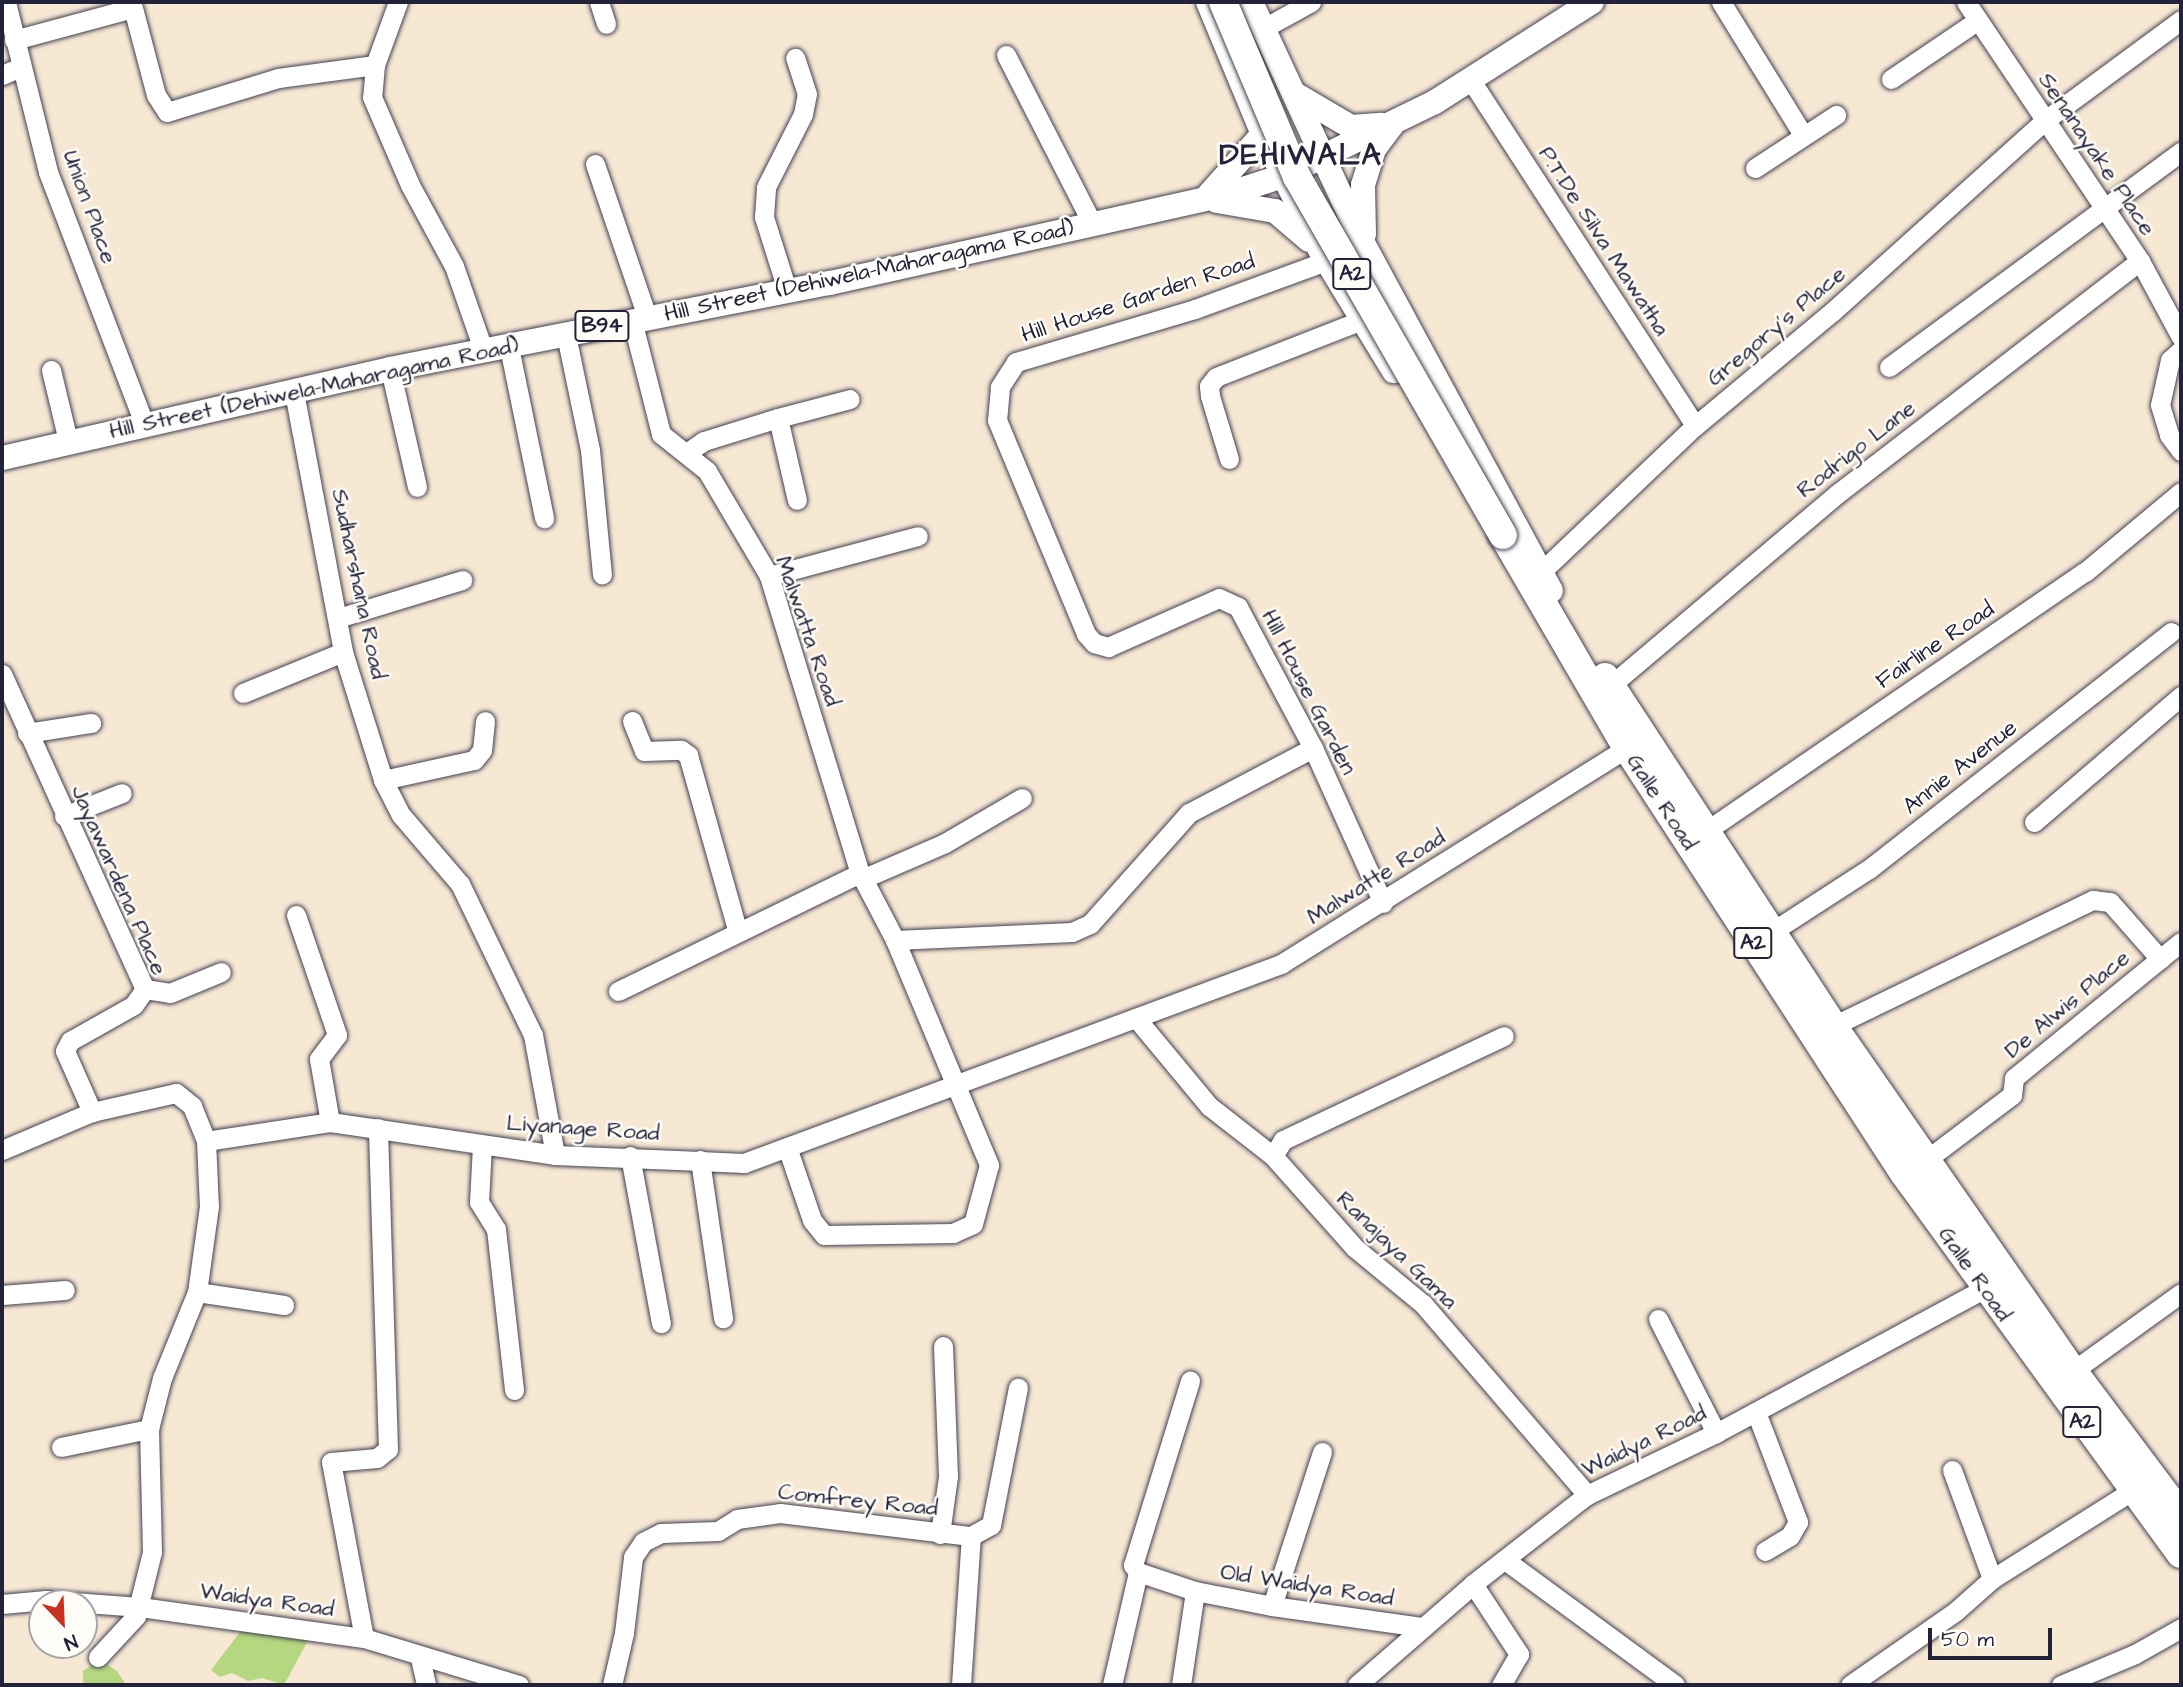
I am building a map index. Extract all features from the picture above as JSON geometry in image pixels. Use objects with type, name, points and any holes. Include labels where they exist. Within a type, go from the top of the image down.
[{"type":"highway","name":"Galle Road","points":[[1223,2],[1297,177],[1507,533],[1709,829],[1833,1026],[1926,1160],[1996,1282],[2132,1491],[2181,1554]]},
{"type":"highway","name":"Galle Road","points":[[1241,2],[1314,169],[1507,533]]},
{"type":"highway","name":"Galle Road","points":[[1542,584],[1627,748],[1874,1128],[1996,1282],[2073,1371],[2181,1515]]},
{"type":"main road","points":[[1208,2],[1283,176],[1323,256],[1367,328],[1542,584]]},
{"type":"main road","points":[[1251,2],[1364,245],[1542,584]]},
{"type":"main road","name":"Hill Street (Dehiwela-Maharagama Road)","points":[[2,458],[390,369],[787,290],[1204,200],[1283,176],[1393,124],[1472,82],[1592,2]]},
{"type":"main road","points":[[1236,69],[1259,70],[1276,53]]},
{"type":"main road","points":[[1294,93],[1351,127],[1393,124]]},
{"type":"main road","points":[[1364,245],[1363,185],[1374,149],[1393,124]]},
{"type":"main road","points":[[1204,200],[1264,134]]},
{"type":"main road","points":[[1204,200],[1276,211],[1323,256]]},
{"type":"main road","points":[[1367,328],[1381,317],[1394,313],[1403,318]]},
{"type":"street","name":"Union Place","points":[[6,2],[48,172],[144,424]]},
{"type":"street","points":[[398,2],[375,65],[372,97],[410,185],[454,266],[484,352]]},
{"type":"street","points":[[599,2],[606,24]]},
{"type":"street","points":[[1264,28],[1311,2]]},
{"type":"street","points":[[1721,2],[1802,135]]},
{"type":"street","points":[[1892,79],[1972,11],[1990,2]]},
{"type":"street","points":[[14,40],[139,5],[156,95],[167,112],[278,78],[375,65]]},
{"type":"street","name":"Senanayake Place","points":[[1972,11],[2140,261],[2181,337]]},
{"type":"street","name":"Gregory's Place","points":[[1542,584],[1695,426],[1832,312],[2044,121],[2181,20]]},
{"type":"street","points":[[1006,55],[1093,226]]},
{"type":"street","points":[[787,290],[764,217],[766,187],[803,114],[807,94],[795,58]]},
{"type":"street","points":[[2,75],[21,67]]},
{"type":"street","name":"P.T.De Silva Mawatha","points":[[1472,82],[1695,426]]},
{"type":"street","points":[[1755,168],[1836,115]]},
{"type":"street","points":[[1889,367],[2181,152]]},
{"type":"street","name":"Malwatta Road","points":[[595,164],[640,318],[661,434],[688,452],[707,471],[769,576],[861,876],[895,940],[989,1165],[973,1224],[953,1233],[824,1235],[818,1229],[787,1147]]},
{"type":"street","name":"Hill House Garden Road","points":[[1094,643],[1086,634],[998,420],[1000,387],[1016,362],[1195,309],[1323,256]]},
{"type":"street","name":"Rodrigo Lane","points":[[1611,685],[1837,494],[2140,261]]},
{"type":"street","points":[[1229,459],[1210,396],[1209,386],[1216,377],[1367,328]]},
{"type":"street","points":[[566,335],[590,450],[602,574]]},
{"type":"street","points":[[509,346],[544,518]]},
{"type":"street","points":[[2181,350],[2171,360],[2161,405],[2169,435],[2181,451]]},
{"type":"street","points":[[390,369],[417,487]]},
{"type":"street","points":[[51,370],[68,441]]},
{"type":"street","name":"Sudharshana Road","points":[[294,392],[343,652],[383,780],[401,815],[460,884],[534,1035],[555,1155]]},
{"type":"street","points":[[688,452],[704,441],[850,399]]},
{"type":"street","points":[[778,418],[797,500]]},
{"type":"street","name":"Fairline Road","points":[[1709,829],[2085,572],[2181,492]]},
{"type":"street","points":[[769,576],[918,536]]},
{"type":"street","points":[[338,618],[462,580]]},
{"type":"street","name":"Hill House Garden","points":[[1094,643],[1108,647],[1219,598],[1238,607],[1313,748],[1383,903]]},
{"type":"street","name":"Annie Avenue","points":[[1773,931],[1869,869],[2171,632]]},
{"type":"street","points":[[243,693],[343,652]]},
{"type":"street","name":"Jayawardena Place","points":[[2,674],[64,816],[145,989],[134,1005],[71,1041],[65,1051],[92,1112]]},
{"type":"street","points":[[2034,822],[2181,696]]},
{"type":"street","points":[[383,780],[474,760],[482,750],[485,721]]},
{"type":"street","points":[[632,721],[644,751],[681,750],[688,755],[737,929]]},
{"type":"street","points":[[27,733],[91,723]]},
{"type":"street","points":[[895,940],[1081,928],[1090,923],[1189,813],[1313,748]]},
{"type":"street","name":"Malwatte Road","points":[[1136,1018],[1281,964],[1383,903],[1627,748]]},
{"type":"street","points":[[64,816],[122,793]]},
{"type":"street","points":[[618,991],[737,929],[945,842],[1021,798]]},
{"type":"street","points":[[1833,1026],[2093,900],[2110,902],[2160,959]]},
{"type":"street","points":[[296,915],[337,1035],[319,1059],[330,1122]]},
{"type":"street","name":"De Alwis Place","points":[[1926,1160],[2012,1095],[2014,1078],[2181,942]]},
{"type":"street","points":[[145,989],[170,993],[221,972]]},
{"type":"street","name":"Liyanage Road","points":[[205,1141],[330,1122],[555,1155],[630,1156],[744,1163],[1136,1018]]},
{"type":"street","name":"Ranajaya Gama","points":[[1136,1018],[1209,1106],[1273,1156],[1355,1248],[1423,1304],[1587,1495]]},
{"type":"street","points":[[1273,1156],[1283,1140],[1504,1036]]},
{"type":"street","points":[[2,1150],[92,1112],[176,1093],[192,1106],[205,1141],[209,1206],[197,1292],[162,1378],[149,1429],[152,1552],[140,1607],[120,1636],[98,1657]]},
{"type":"street","points":[[363,1638],[331,1462],[377,1458],[388,1449],[378,1128]]},
{"type":"street","points":[[482,1144],[479,1202],[496,1229],[514,1390]]},
{"type":"street","points":[[630,1156],[661,1323]]},
{"type":"street","points":[[700,1160],[723,1318]]},
{"type":"street","name":"Waidya Road","points":[[1357,1685],[1473,1584],[1587,1495],[1716,1433],[1996,1282]]},
{"type":"street","points":[[2,1295],[65,1290]]},
{"type":"street","points":[[197,1292],[284,1306]]},
{"type":"street","points":[[2073,1371],[2181,1293]]},
{"type":"street","points":[[1658,1319],[1716,1433]]},
{"type":"street","points":[[940,1534],[948,1476],[943,1346]]},
{"type":"street","points":[[1190,1381],[1133,1565],[1138,1572],[1195,1591]]},
{"type":"street","points":[[961,1685],[971,1536],[991,1525],[1018,1388]]},
{"type":"street","points":[[1756,1412],[1798,1522],[1790,1536],[1765,1551]]},
{"type":"street","points":[[61,1447],[149,1429]]},
{"type":"street","points":[[1272,1606],[1322,1451]]},
{"type":"street","points":[[1952,1469],[1992,1579]]},
{"type":"street","points":[[1850,1685],[1956,1611],[1992,1579],[2132,1491]]},
{"type":"street","name":"Comfrey Road","points":[[611,1685],[624,1633],[633,1557],[652,1538],[718,1531],[737,1519],[780,1513],[971,1536]]},
{"type":"street","points":[[1504,1560],[1675,1685]]},
{"type":"street","points":[[1112,1685],[1138,1572]]},
{"type":"street","points":[[1473,1584],[1519,1654],[1501,1685]]},
{"type":"street","name":"Old Waidya Road","points":[[1181,1685],[1195,1591],[1272,1606],[1422,1627]]},
{"type":"street","name":"Waidya Road","points":[[2,1604],[46,1600],[140,1607],[363,1638],[420,1658],[519,1685]]},
{"type":"street","points":[[2061,1685],[2134,1654],[2181,1628]]},
{"type":"street","points":[[420,1658],[426,1685]]},
{"type":"green space","points":[[247,1623],[312,1633],[284,1685],[262,1678],[248,1681],[232,1673],[220,1677],[211,1670]]},
{"type":"green space","points":[[100,1660],[117,1671],[126,1685],[83,1685],[83,1671]]},
{"type":"district","name":"DEHIWALA","points":[[1301,155]]}]
